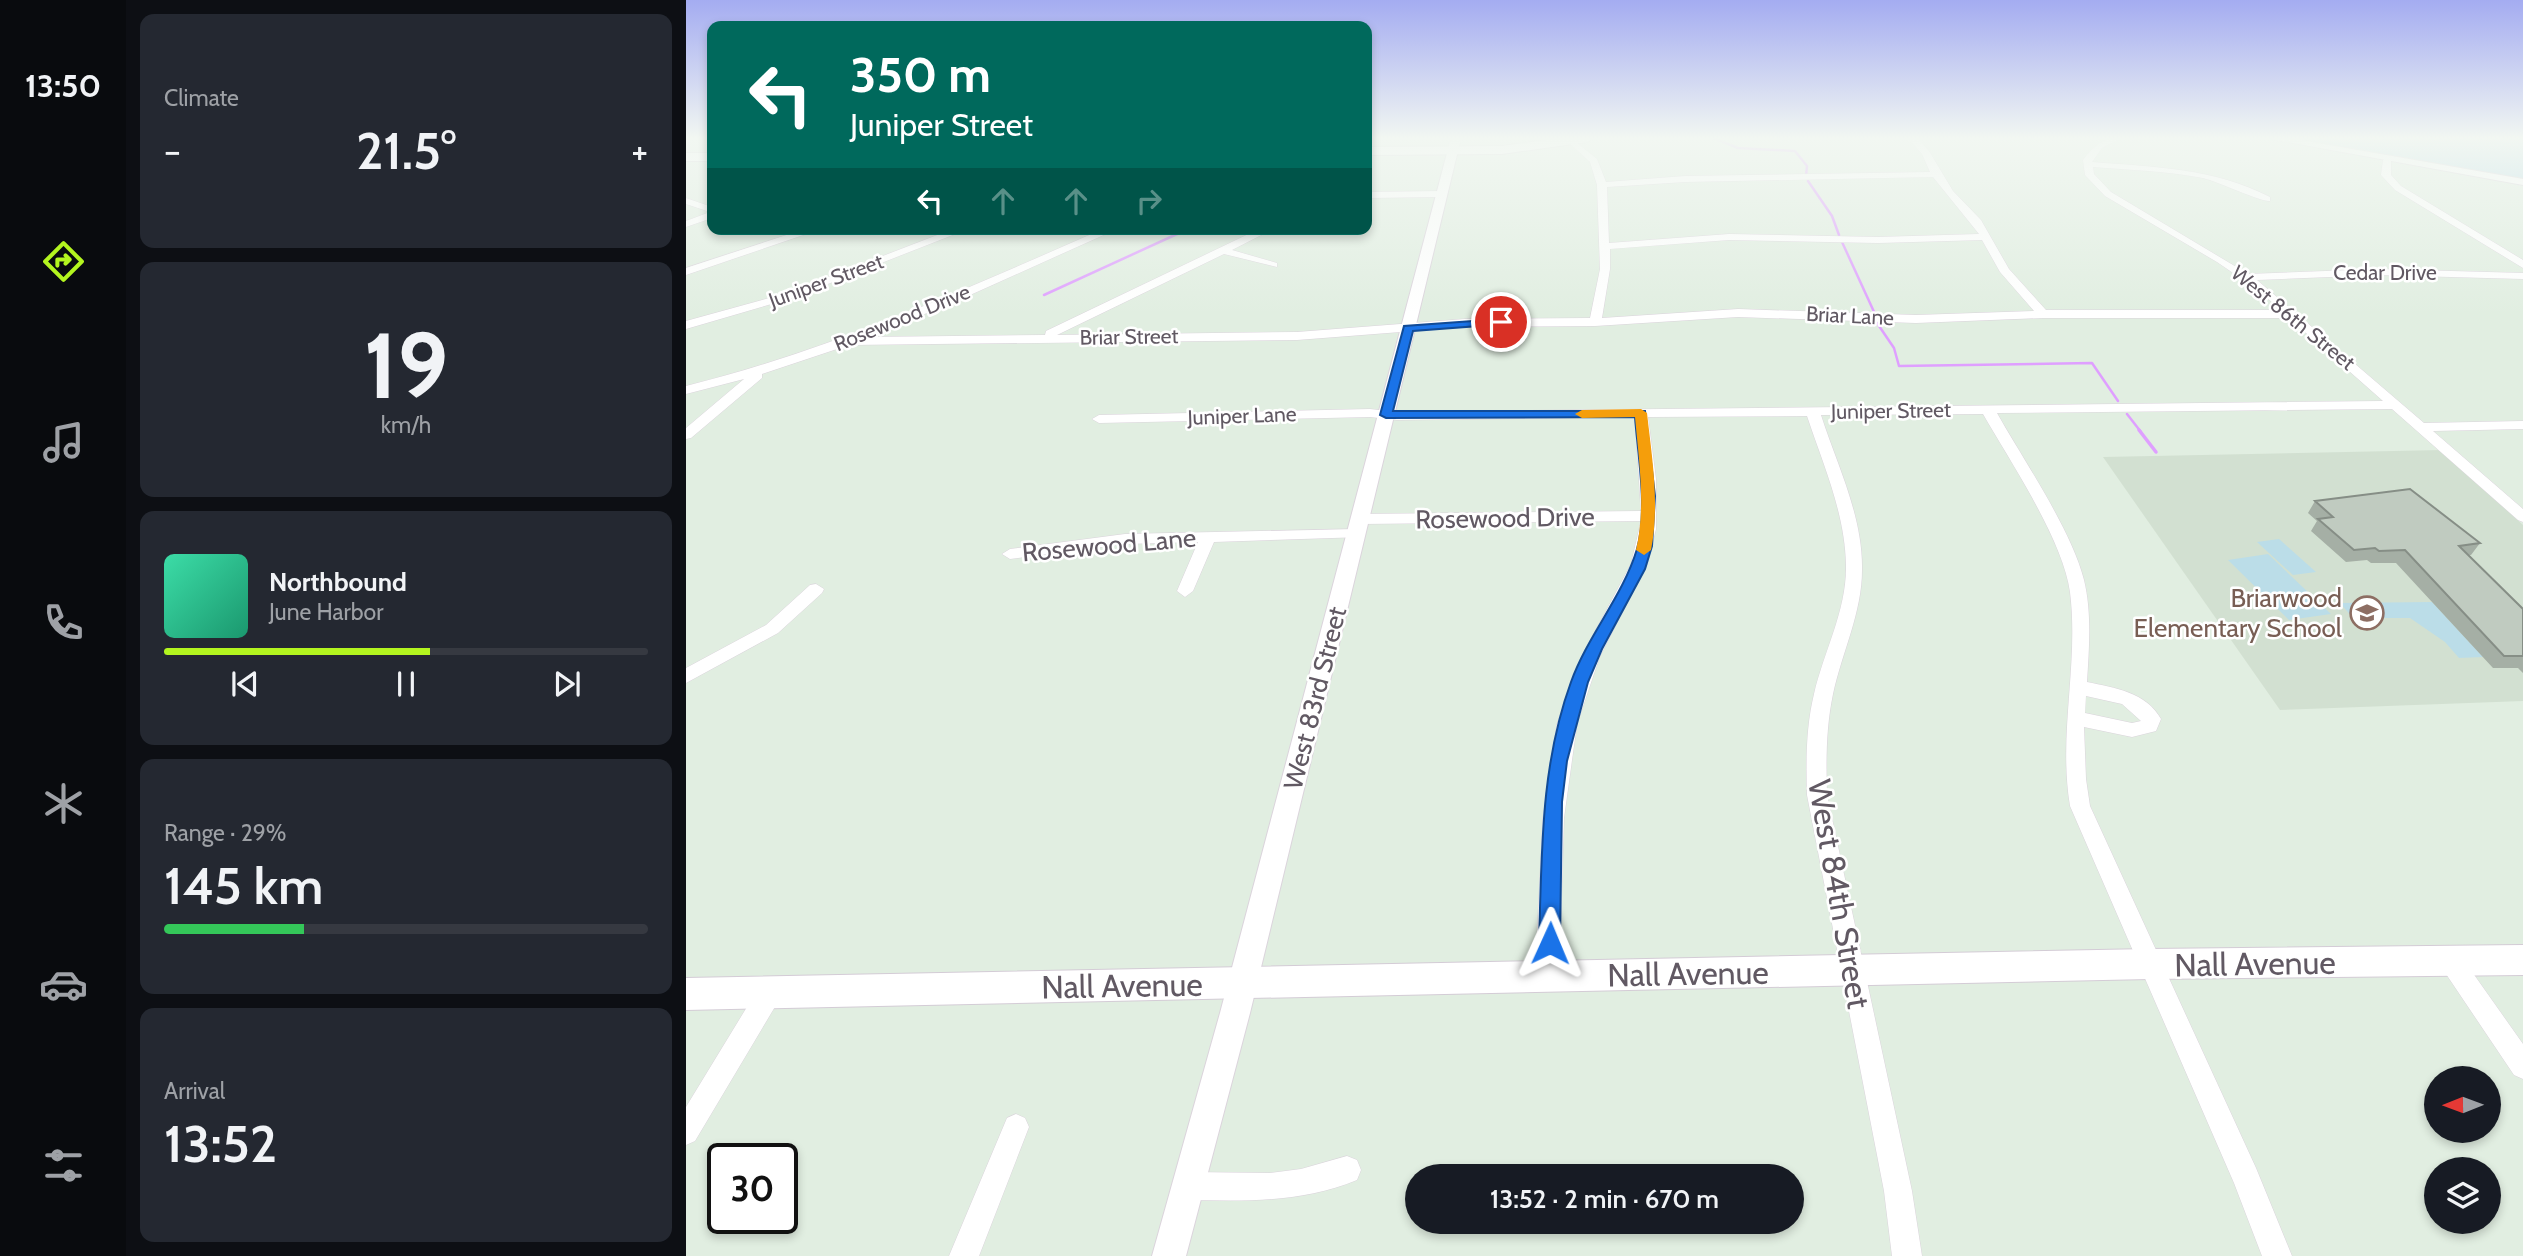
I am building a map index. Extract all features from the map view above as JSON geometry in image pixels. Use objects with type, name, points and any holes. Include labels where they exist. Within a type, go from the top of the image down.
[{"type":"main road","name":"Nall Avenue","points":[[686,994],[2150,964],[2523,960]]},
{"type":"street","name":"West 83rd Street","points":[[1169,1256],[1243,984],[1440,197]]},
{"type":"street","points":[[1595,322],[1603,285],[1606,246],[1603,197]]},
{"type":"street","points":[[1955,197],[1977,222],[2004,270],[2043,314]]},
{"type":"street","name":"West 86th Street","points":[[2112,197],[2246,277],[2292,314],[2523,517]]},
{"type":"street","points":[[2262,197],[2267,199]]},
{"type":"street","points":[[2412,197],[2520,261]]},
{"type":"street","points":[[686,201],[707,211]]},
{"type":"street","points":[[686,223],[707,215]]},
{"type":"street","points":[[686,272],[798,235]]},
{"type":"street","name":"Juniper Street","points":[[686,325],[788,296],[947,235]]},
{"type":"street","name":"Rosewood Drive","points":[[686,390],[762,370],[849,341],[1098,235]]},
{"type":"street","points":[[1037,338],[1081,321],[1256,235]]},
{"type":"street","points":[[1606,246],[1728,237],[1878,240],[1984,237]]},
{"type":"street","points":[[1224,251],[1273,265]]},
{"type":"street","name":"Cedar Drive","points":[[2246,277],[2379,272],[2523,276]]},
{"type":"street","name":"Briar Lane","points":[[1408,328],[1489,322],[1595,322],[1738,313],[1896,319],[2043,314],[2292,314]]},
{"type":"street","points":[[1081,321],[1078,331],[1082,336],[1090,338]]},
{"type":"street","points":[[892,340],[886,333],[893,323]]},
{"type":"street","name":"Briar Street","points":[[849,341],[1297,336],[1408,328]]},
{"type":"street","points":[[686,435],[762,370]]},
{"type":"street","points":[[701,387],[726,390],[730,395],[728,400]]},
{"type":"street","name":"Juniper Street","points":[[1386,415],[2397,405]]},
{"type":"street","points":[[1988,410],[2071,562],[2078,590],[2080,619],[2073,766],[2080,806],[2246,1178],[2277,1256]]},
{"type":"street","name":"West 84th Street","points":[[1813,412],[1849,525],[1855,567],[1852,593],[1822,695],[1816,750],[1817,795],[1898,1191],[1907,1256]]},
{"type":"street","points":[[1547,977],[1553,802],[1558,761],[1579,682],[1637,569],[1645,546],[1649,516],[1641,413]]},
{"type":"street","name":"Juniper Lane","points":[[1098,419],[1386,415]]},
{"type":"street","points":[[2422,427],[2523,425]]},
{"type":"street","name":"Rosewood Drive","points":[[1359,527],[1649,516]]},
{"type":"street","name":"Rosewood Lane","points":[[1010,554],[1113,540],[1359,527]]},
{"type":"street","name":"Rosewood Lane","points":[[1185,591],[1209,536]]},
{"type":"street","points":[[686,676],[772,629],[816,589]]},
{"type":"street","points":[[2075,718],[2132,730],[2149,726],[2151,719],[2142,708],[2130,700],[2077,687]]},
{"type":"street","points":[[2451,960],[2523,1066]]},
{"type":"street","points":[[686,1132],[769,992]]},
{"type":"street","points":[[964,1256],[1016,1127]]},
{"type":"street","points":[[1188,1186],[1270,1187],[1301,1183],[1347,1170]]},
{"type":"shaded area","name":"Briarwood Elementary School","points":[[2442,450],[2523,525],[2523,701],[2280,710],[2103,457]]},
{"type":"shaded area","points":[[2279,539],[2316,572],[2293,575],[2257,542]]},
{"type":"shaded area","points":[[2268,554],[2331,614],[2289,620],[2228,560]]},
{"type":"shaded area","points":[[2432,602],[2483,657],[2459,658],[2445,642],[2410,618],[2353,618],[2340,603]]},
{"type":"building","name":"Briarwood Elementary School","points":[[2410,489],[2480,543],[2459,546],[2523,609],[2523,656],[2504,656],[2405,550],[2354,550],[2318,519],[2333,517],[2315,501]]},
{"type":"waterway","points":[[1819,197],[1832,216],[1839,235]]},
{"type":"waterway","points":[[1044,295],[1175,235]]},
{"type":"waterway","points":[[1842,242],[1875,314]]},
{"type":"waterway","points":[[1877,323],[1894,348],[1899,366],[2092,363],[2118,401]]},
{"type":"waterway","points":[[2127,414],[2141,432]]},
{"type":"waterway","points":[[2139,430],[2156,452]]},
{"type":"slow traffic","points":[[1582,414],[1641,413],[1649,516],[1644,550]]},
{"type":"place","name":"Briarwood Elementary School","points":[[2367,613]]},
{"type":"route","points":[[1501,322],[1408,328],[1386,415],[1641,413],[1648,496],[1649,516],[1645,546],[1637,569],[1579,682],[1558,761],[1553,802],[1550,943]]}]
